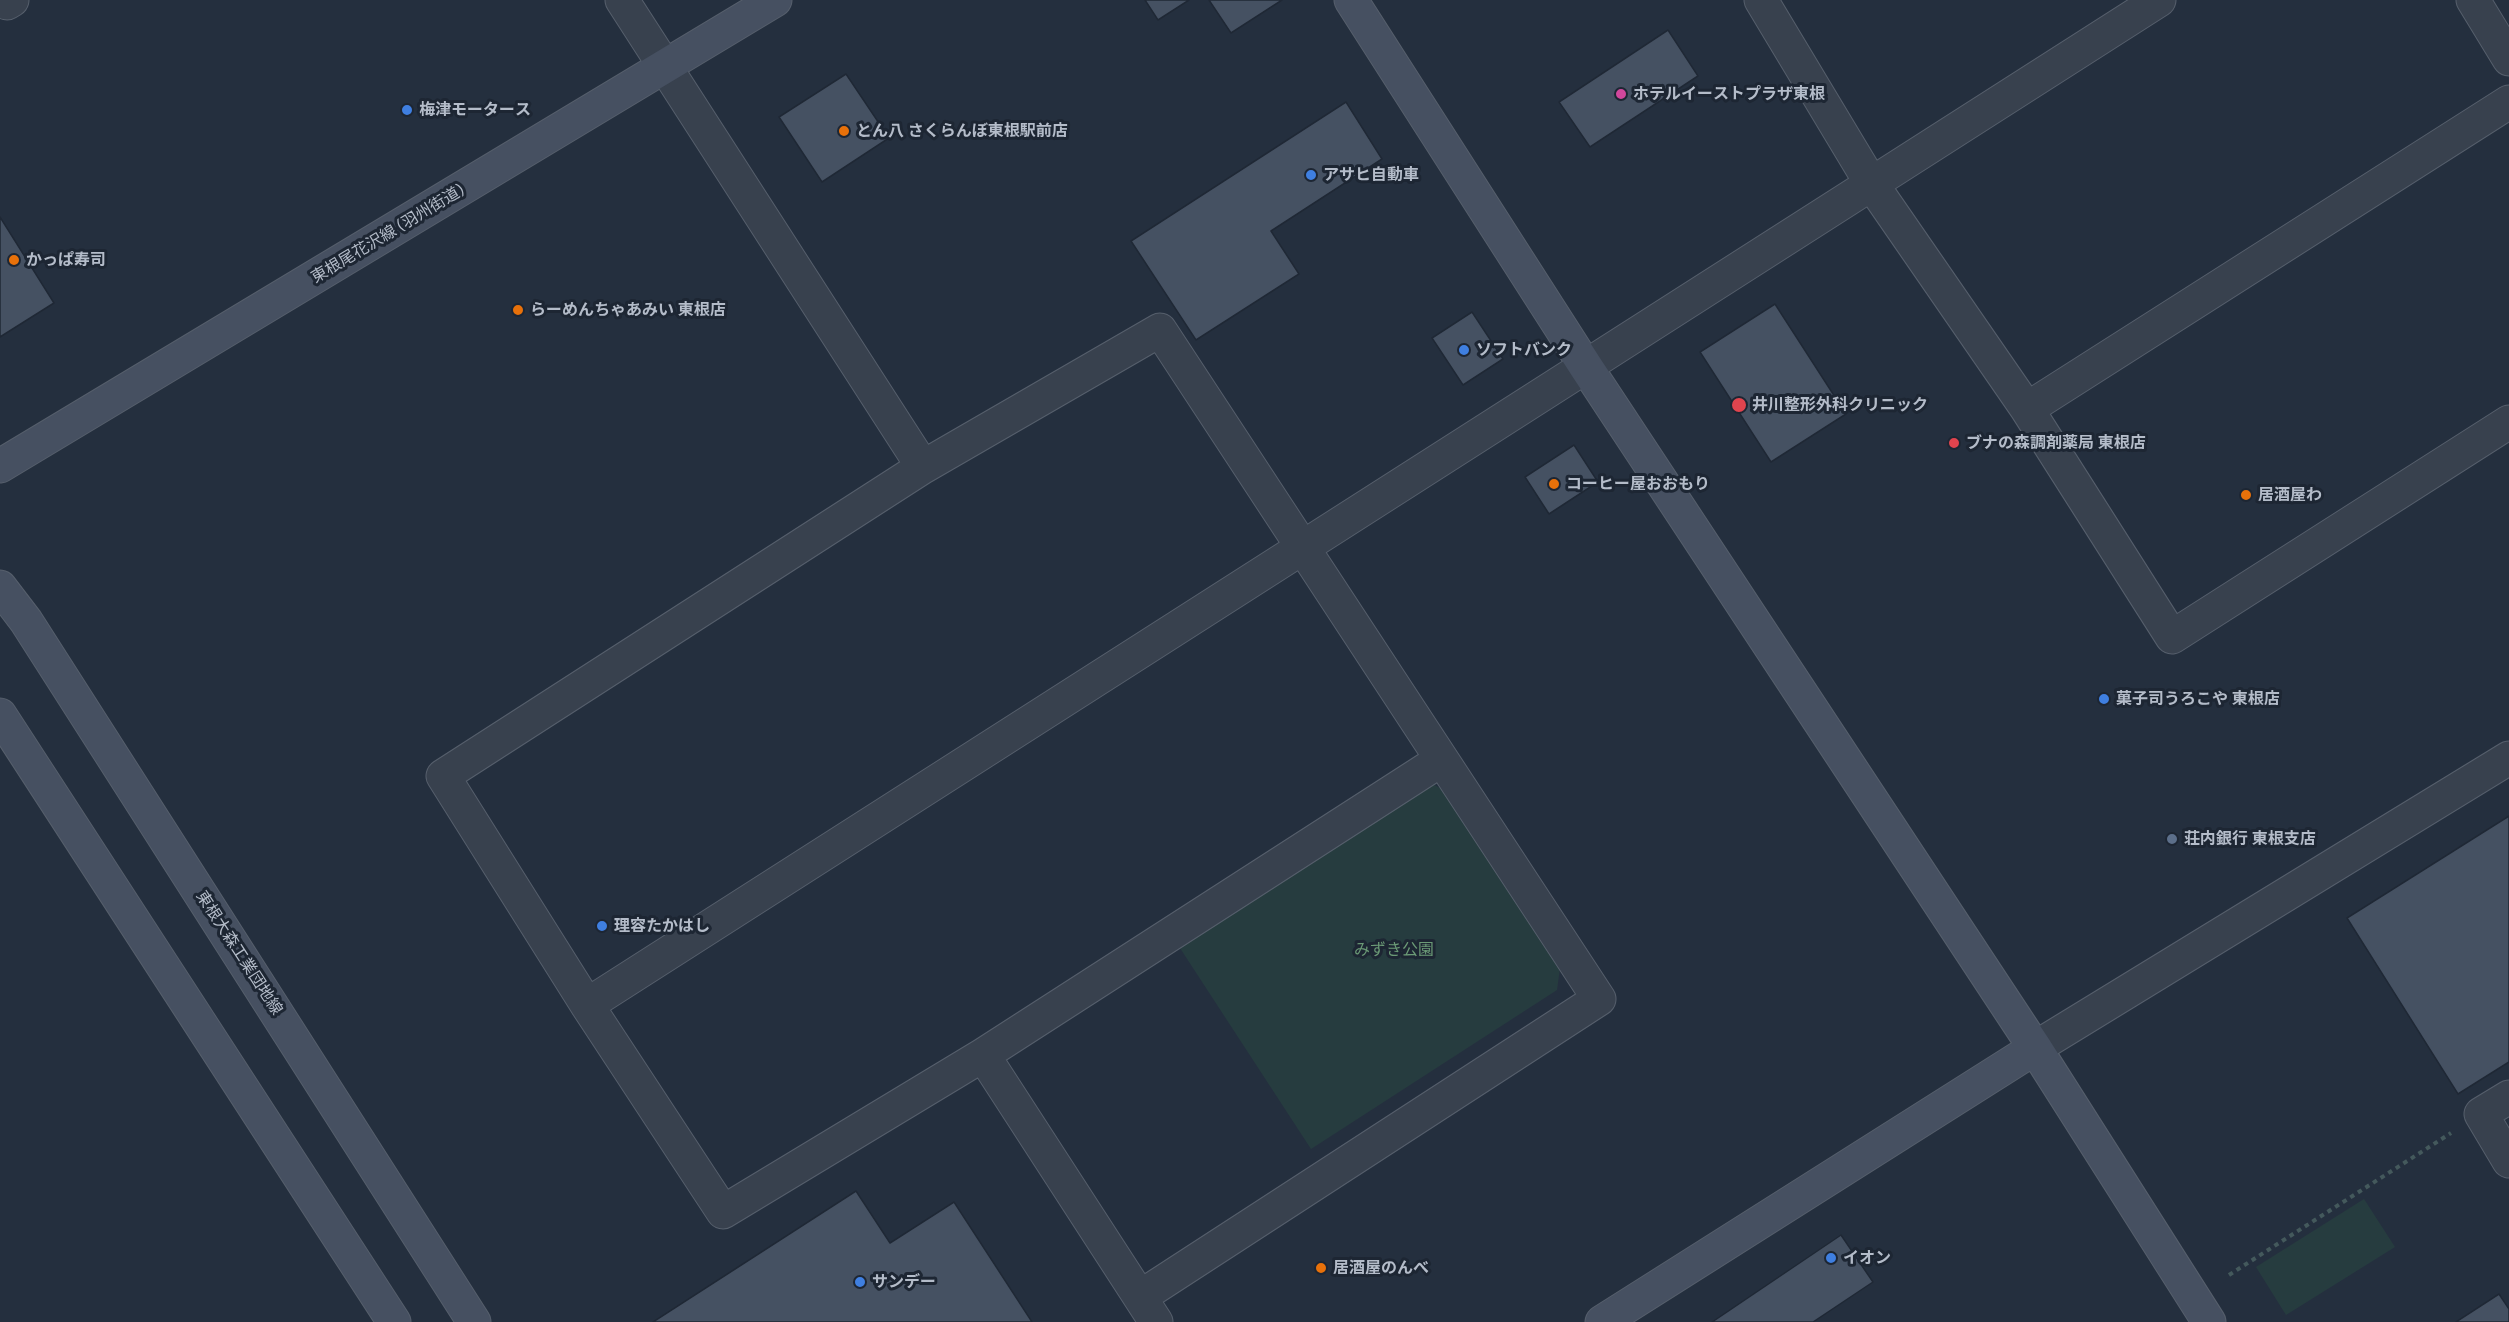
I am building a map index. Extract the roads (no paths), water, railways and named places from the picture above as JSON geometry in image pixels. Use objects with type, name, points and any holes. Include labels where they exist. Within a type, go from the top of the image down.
[{"type":"main road","name":"東根尾花沢線 (羽州街道)","points":[[0,466],[775,0]]},
{"type":"main road","points":[[1351,0],[1586,367],[2035,1048],[2209,1322]]},
{"type":"main road","name":"東根大森工業団地線","points":[[0,587],[26,621],[474,1322]]},
{"type":"main road","points":[[0,715],[394,1322]]},
{"type":"main road","points":[[1602,1322],[2035,1048]]},
{"type":"street","points":[[5,0],[7,3],[12,0]]},
{"type":"street","points":[[622,0],[923,467]]},
{"type":"street","points":[[1761,0],[1871,183],[2027,409],[2172,637],[2509,422]]},
{"type":"street","points":[[587,1005],[2159,0]]},
{"type":"street","points":[[2474,0],[2509,59]]},
{"type":"street","points":[[2027,409],[2509,102]]},
{"type":"street","points":[[983,1054],[1148,1309],[1599,999],[1160,330],[923,467],[443,776],[587,1005],[723,1212],[983,1054],[1441,760]]},
{"type":"street","points":[[2035,1048],[2509,758]]},
{"type":"street","points":[[2509,1097],[2481,1114],[2509,1161]]},
{"type":"place","name":"ホテルイーストプラザ東根","points":[[1621,94]]},
{"type":"place","name":"梅津モータース","points":[[407,110]]},
{"type":"place","name":"とん八 さくらんぼ東根駅前店","points":[[844,131]]},
{"type":"place","name":"アサヒ自動車","points":[[1311,175]]},
{"type":"place","name":"かっぱ寿司","points":[[14,260]]},
{"type":"place","name":"らーめんちゃあみい 東根店","points":[[518,310]]},
{"type":"place","name":"ソフトバンク","points":[[1464,350]]},
{"type":"place","name":"井川整形外科クリニック","points":[[1739,405]]},
{"type":"place","name":"ブナの森調剤薬局 東根店","points":[[1954,443]]},
{"type":"place","name":"コーヒー屋おおもり","points":[[1554,484]]},
{"type":"place","name":"居酒屋わ","points":[[2246,495]]},
{"type":"place","name":"菓子司うろこや 東根店","points":[[2104,699]]},
{"type":"place","name":"荘内銀行 東根支店","points":[[2172,839]]},
{"type":"place","name":"理容たかはし","points":[[602,926]]},
{"type":"place","name":"イオン","points":[[1831,1258]]},
{"type":"place","name":"居酒屋のんべ","points":[[1321,1268]]},
{"type":"place","name":"サンデー","points":[[860,1282]]},
{"type":"park label","name":"みずき公園","points":[[1394,950]]}]
